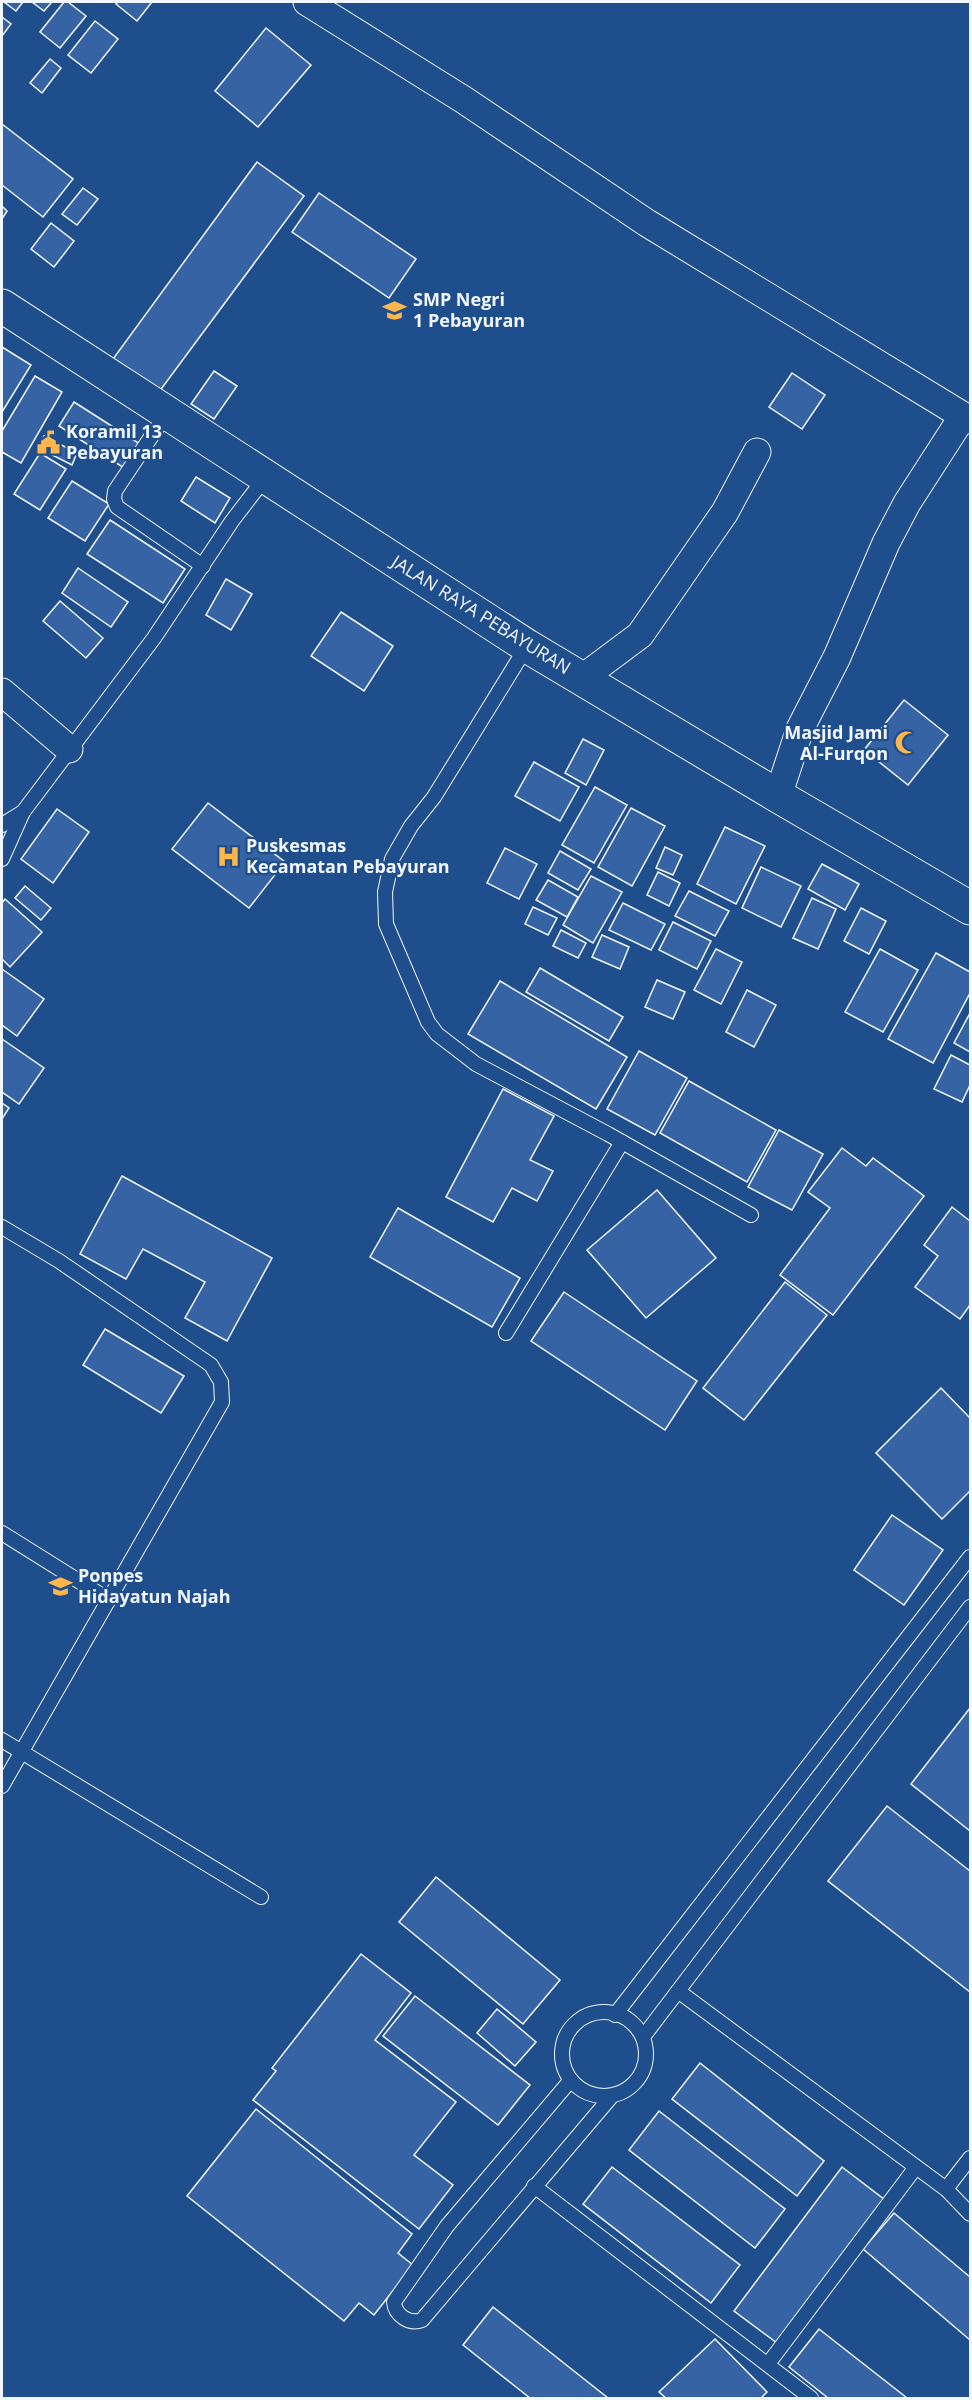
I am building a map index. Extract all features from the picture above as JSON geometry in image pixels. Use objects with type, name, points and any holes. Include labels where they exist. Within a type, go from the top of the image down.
[{"type":"main road","name":"JALAN RAYA PEBAYURAN","points":[[2,306],[527,646],[777,796],[970,908]]},
{"type":"street","points":[[307,2],[464,100],[646,223],[967,418],[907,503],[886,543],[837,657],[800,729],[777,796]]},
{"type":"street","points":[[581,679],[640,635],[724,512],[757,452]]},
{"type":"street","points":[[2,692],[69,749]]},
{"type":"lane","points":[[167,413],[115,491],[114,499],[117,507],[202,566]]},
{"type":"lane","points":[[2,859],[22,812],[154,638],[232,521],[265,478]]},
{"type":"lane","points":[[527,646],[434,797],[411,826],[392,859],[386,892],[386,924],[428,1022],[436,1034],[476,1064],[622,1142],[751,1215]]},
{"type":"lane","points":[[2,825],[22,812]]},
{"type":"lane","points":[[506,1333],[622,1142]]},
{"type":"lane","points":[[2,1227],[59,1261],[211,1365],[221,1382],[222,1402],[2,1786]]},
{"type":"lane","points":[[2,1533],[109,1600]]},
{"type":"lane","points":[[615,2015],[970,1557]]},
{"type":"lane","points":[[643,2037],[970,1607]]},
{"type":"lane","points":[[2,1740],[261,1897]]},
{"type":"lane","points":[[678,1991],[946,2189],[970,2214]]},
{"type":"lane","points":[[570,2080],[447,2226],[394,2302],[394,2308],[399,2314],[411,2321],[422,2320],[611,2097],[626,2091],[638,2080],[645,2065],[646,2049],[643,2037],[636,2026],[625,2018],[598,2012],[584,2016],[572,2025],[561,2053],[563,2067],[570,2080],[588,2093],[611,2097]]},
{"type":"lane","points":[[946,2189],[970,2158]]},
{"type":"lane","points":[[768,2364],[916,2167]]},
{"type":"lane","points":[[534,2186],[811,2398]]},
{"type":"building","points":[[4,2],[23,2],[16,11]]},
{"type":"building","points":[[32,2],[52,2],[44,11]]},
{"type":"building","points":[[64,2],[68,2],[86,16],[60,48],[40,32]]},
{"type":"building","points":[[118,2],[152,2],[137,21],[116,4]]},
{"type":"building","points":[[2,17],[11,24],[2,36]]},
{"type":"building","points":[[95,21],[118,39],[91,73],[68,55]]},
{"type":"building","points":[[266,28],[311,65],[258,127],[215,91]]},
{"type":"building","points":[[50,59],[61,68],[42,93],[30,83]]},
{"type":"building","points":[[2,124],[73,179],[43,217],[2,185]]},
{"type":"building","points":[[257,162],[304,196],[159,392],[113,359]]},
{"type":"building","points":[[83,188],[98,199],[77,225],[62,214]]},
{"type":"building","points":[[319,193],[416,259],[389,298],[292,232]]},
{"type":"building","points":[[2,206],[7,211],[2,219]]},
{"type":"building","points":[[51,223],[74,241],[54,267],[31,249]]},
{"type":"building","points":[[2,347],[31,365],[2,412]]},
{"type":"building","points":[[214,371],[237,386],[214,419],[191,404]]},
{"type":"building","points":[[792,373],[825,395],[802,429],[769,407]]},
{"type":"building","points":[[35,376],[62,392],[21,463],[2,452],[2,431]]},
{"type":"building","points":[[74,402],[140,444],[124,468],[59,426]]},
{"type":"building","points":[[44,436],[77,453],[72,465],[38,448]]},
{"type":"building","points":[[40,453],[66,469],[40,510],[14,494]]},
{"type":"building","points":[[196,477],[230,498],[215,523],[181,501]]},
{"type":"building","points":[[72,481],[109,504],[85,541],[48,518]]},
{"type":"building","points":[[110,520],[185,569],[163,603],[87,554]]},
{"type":"building","points":[[78,568],[128,602],[111,627],[62,593]]},
{"type":"building","points":[[226,579],[252,594],[231,630],[206,615]]},
{"type":"building","points":[[60,601],[103,638],[86,658],[43,621]]},
{"type":"building","points":[[341,612],[393,646],[364,691],[311,656]]},
{"type":"building","name":"Masjid Jami Al-Furqon","points":[[904,700],[948,735],[908,785],[864,750]]},
{"type":"building","points":[[583,739],[604,750],[586,785],[565,773]]},
{"type":"building","points":[[534,762],[579,787],[560,821],[515,796]]},
{"type":"building","points":[[595,787],[627,805],[594,863],[562,845]]},
{"type":"building","name":"Puskesmas Kecamatan Pebayuran","points":[[208,803],[285,862],[249,908],[172,849]]},
{"type":"building","points":[[631,808],[665,826],[632,886],[598,867]]},
{"type":"building","points":[[57,809],[89,832],[53,883],[21,859]]},
{"type":"building","points":[[725,827],[765,846],[736,904],[697,884]]},
{"type":"building","points":[[665,847],[682,855],[673,875],[656,868]]},
{"type":"building","points":[[505,848],[537,864],[519,899],[487,883]]},
{"type":"building","points":[[560,851],[591,869],[578,890],[548,873]]},
{"type":"building","points":[[822,864],[859,884],[845,910],[808,889]]},
{"type":"building","points":[[761,867],[801,886],[781,927],[742,908]]},
{"type":"building","points":[[658,872],[680,883],[669,906],[647,895]]},
{"type":"building","points":[[591,876],[622,892],[593,943],[563,925]]},
{"type":"building","points":[[548,880],[578,897],[567,917],[536,900]]},
{"type":"building","points":[[25,886],[51,908],[41,920],[15,898]]},
{"type":"building","points":[[689,891],[729,911],[715,936],[675,916]]},
{"type":"building","points":[[812,898],[836,909],[818,949],[793,938]]},
{"type":"building","points":[[5,899],[42,932],[10,967],[2,959],[2,903]]},
{"type":"building","points":[[623,903],[665,924],[651,950],[609,930]]},
{"type":"building","points":[[533,907],[557,918],[548,935],[525,924]]},
{"type":"building","points":[[861,908],[886,921],[869,954],[844,941]]},
{"type":"building","points":[[673,922],[711,941],[697,969],[659,950]]},
{"type":"building","points":[[561,930],[586,943],[578,958],[553,946]]},
{"type":"building","points":[[602,935],[629,947],[620,969],[592,957]]},
{"type":"building","points":[[716,949],[742,962],[721,1004],[694,990]]},
{"type":"building","points":[[880,949],[918,970],[883,1032],[845,1012]]},
{"type":"building","points":[[936,953],[970,972],[970,993],[933,1063],[888,1039]]},
{"type":"building","points":[[540,968],[623,1017],[609,1041],[526,992]]},
{"type":"building","points":[[2,969],[44,999],[17,1036],[2,1025]]},
{"type":"building","points":[[657,980],[685,992],[673,1019],[645,1007]]},
{"type":"building","points":[[500,981],[627,1057],[596,1109],[468,1034]]},
{"type":"building","points":[[747,990],[776,1005],[754,1047],[726,1032]]},
{"type":"building","points":[[970,1013],[970,1052],[954,1043]]},
{"type":"building","points":[[2,1039],[44,1068],[19,1104],[2,1092]]},
{"type":"building","points":[[639,1051],[687,1078],[655,1135],[607,1109]]},
{"type":"building","points":[[951,1055],[970,1065],[970,1085],[962,1102],[934,1089]]},
{"type":"building","points":[[689,1081],[776,1130],[747,1182],[660,1133]]},
{"type":"building","points":[[503,1089],[554,1116],[530,1160],[553,1171],[537,1201],[512,1188],[493,1222],[446,1197]]},
{"type":"building","points":[[2,1103],[9,1108],[2,1119]]},
{"type":"building","points":[[779,1130],[823,1154],[792,1210],[748,1187]]},
{"type":"building","points":[[842,1148],[866,1166],[873,1158],[924,1196],[833,1315],[780,1275],[830,1208],[808,1192]]},
{"type":"building","points":[[122,1176],[272,1258],[227,1341],[185,1318],[205,1282],[143,1249],[126,1279],[80,1254]]},
{"type":"building","points":[[657,1190],[716,1258],[646,1318],[587,1250]]},
{"type":"building","points":[[952,1207],[970,1221],[970,1305],[960,1319],[915,1287],[938,1256],[924,1245]]},
{"type":"building","points":[[398,1208],[520,1278],[492,1327],[370,1257]]},
{"type":"building","points":[[785,1282],[827,1315],[744,1420],[703,1388]]},
{"type":"building","points":[[564,1292],[697,1381],[665,1430],[531,1341]]},
{"type":"building","points":[[105,1329],[184,1376],[161,1413],[83,1365]]},
{"type":"building","points":[[941,1388],[970,1418],[970,1491],[942,1519],[876,1453]]},
{"type":"building","points":[[892,1515],[943,1550],[904,1605],[854,1570]]},
{"type":"building","points":[[970,1708],[970,1831],[911,1784]]},
{"type":"building","points":[[887,1806],[970,1871],[970,1992],[828,1881]]},
{"type":"building","points":[[436,1877],[560,1980],[523,2024],[399,1922]]},
{"type":"building","points":[[361,1954],[411,1993],[375,2040],[456,2102],[414,2155],[453,2185],[419,2229],[253,2100],[276,2071],[272,2068]]},
{"type":"building","points":[[415,1996],[530,2085],[498,2125],[383,2036]]},
{"type":"building","points":[[497,2009],[536,2042],[515,2066],[477,2033]]},
{"type":"building","points":[[700,2063],[824,2161],[797,2196],[672,2099]]},
{"type":"building","points":[[256,2109],[412,2234],[398,2253],[413,2265],[374,2315],[359,2303],[344,2321],[187,2196]]},
{"type":"building","points":[[659,2111],[785,2209],[755,2248],[629,2150]]},
{"type":"building","points":[[612,2167],[740,2265],[711,2303],[583,2204]]},
{"type":"building","points":[[842,2167],[885,2200],[777,2343],[734,2311]]},
{"type":"building","points":[[894,2213],[970,2277],[970,2340],[863,2249]]},
{"type":"building","points":[[493,2307],[608,2398],[530,2398],[463,2345]]},
{"type":"building","points":[[819,2329],[907,2398],[828,2398],[789,2367]]},
{"type":"building","points":[[715,2339],[767,2392],[761,2398],[666,2398],[659,2392]]},
{"type":"place","name":"SMP Negri 1 Pebayuran","points":[[395,310]]},
{"type":"place","name":"Koramil 13 Pebayuran","points":[[48,442]]},
{"type":"place","name":"Masjid Jami Al-Furqon","points":[[906,743]]},
{"type":"place","name":"Puskesmas Kecamatan Pebayuran","points":[[228,856]]},
{"type":"place","name":"Ponpes Hidayatun Najah","points":[[60,1586]]}]
